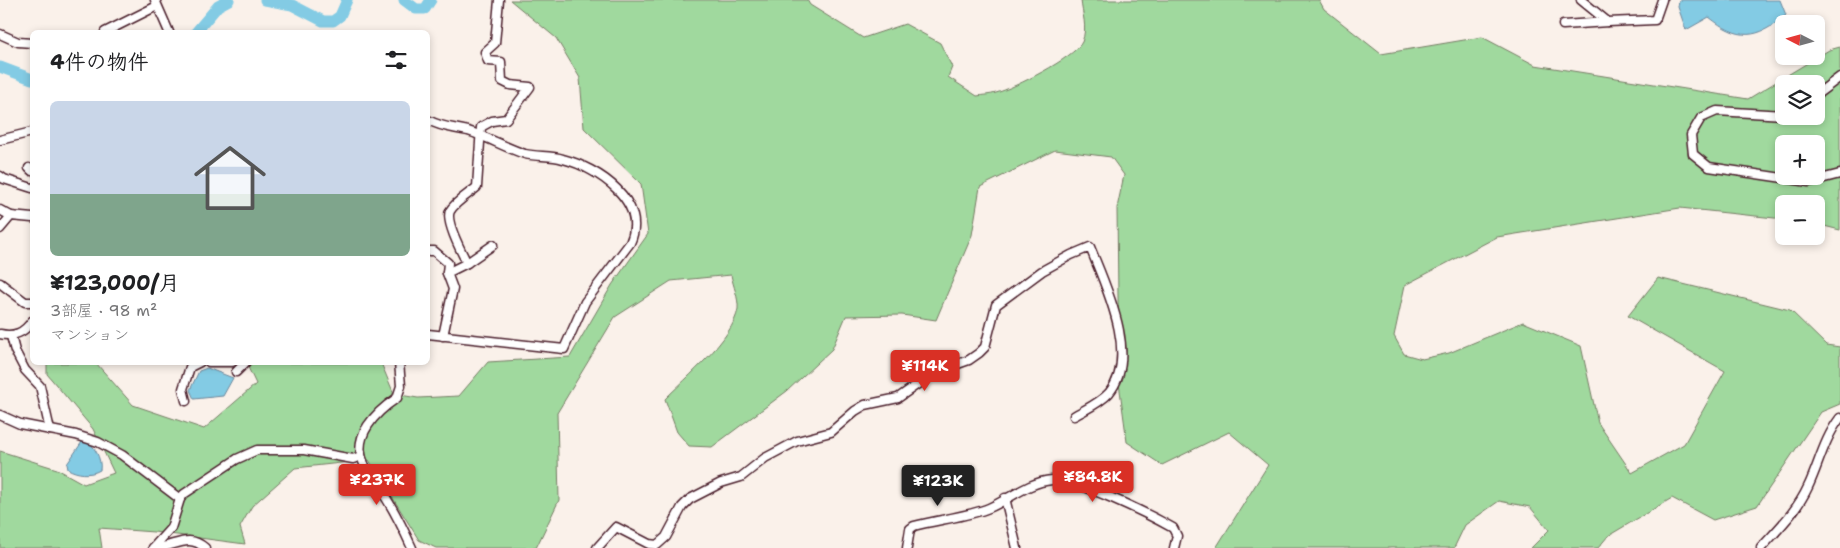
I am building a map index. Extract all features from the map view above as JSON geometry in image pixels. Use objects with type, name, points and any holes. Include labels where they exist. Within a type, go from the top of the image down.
[{"type":"street","points":[[467,263],[449,217],[450,210],[477,187],[481,127],[492,121],[506,119],[530,88],[510,85],[502,81],[501,62],[488,61],[485,52],[494,43],[499,0]]},
{"type":"street","points":[[1581,0],[1608,22]]},
{"type":"street","points":[[1563,25],[1655,20],[1662,0]]},
{"type":"street","points":[[109,30],[156,3],[168,30]]},
{"type":"street","points":[[0,34],[18,42],[30,43]]},
{"type":"street","points":[[1825,88],[1840,77]]},
{"type":"street","points":[[1775,114],[1717,111],[1701,118],[1691,135],[1693,154],[1709,167],[1809,182],[1840,174]]},
{"type":"street","points":[[430,121],[444,128],[467,131],[525,154],[562,158],[586,166],[604,176],[625,199],[634,221],[634,233],[621,258],[586,302],[564,349],[430,334]]},
{"type":"street","points":[[0,140],[30,132]]},
{"type":"street","points":[[0,176],[30,187]]},
{"type":"street","points":[[0,210],[11,216],[30,218]]},
{"type":"street","points":[[0,229],[11,216]]},
{"type":"street","points":[[447,273],[467,263],[493,245]]},
{"type":"street","points":[[597,548],[616,527],[649,544],[657,545],[666,537],[682,508],[690,498],[721,483],[741,477],[765,458],[797,441],[831,432],[855,410],[898,398],[935,372],[969,360],[985,347],[996,305],[1042,271],[1071,255],[1090,248],[1116,318],[1121,353],[1119,372],[1108,393],[1074,416]]},
{"type":"street","points":[[430,251],[434,251],[448,263],[447,273],[453,289],[443,336]]},
{"type":"street","points":[[0,283],[25,302],[30,302]]},
{"type":"street","points":[[0,334],[11,336],[27,329],[30,324]]},
{"type":"street","points":[[11,336],[15,351],[25,370],[40,386],[50,430]]},
{"type":"street","points":[[186,401],[183,389],[190,367],[194,365]]},
{"type":"street","points":[[236,372],[243,365]]},
{"type":"street","points":[[399,365],[401,386],[397,398],[384,407],[362,432],[361,456],[412,548]]},
{"type":"street","points":[[0,415],[20,424],[76,435],[98,442],[122,455],[180,498]]},
{"type":"street","points":[[1761,548],[1796,508],[1808,487],[1829,433],[1840,418]]},
{"type":"street","points":[[153,548],[171,528],[180,498],[205,479],[237,459],[257,450],[304,450],[353,459],[361,456]]},
{"type":"street","points":[[907,548],[910,529],[914,526],[989,508],[1005,498],[1032,486],[1053,480],[1071,483],[1173,528],[1177,536],[1174,548]]},
{"type":"street","points":[[1005,498],[1017,548]]},
{"type":"street","points":[[153,548],[167,548],[186,540],[198,541],[205,548]]},
{"type":"green space","points":[[510,0],[807,0],[810,5],[863,38],[905,24],[940,43],[952,67],[948,77],[977,96],[994,94],[1016,85],[1043,72],[1077,49],[1082,42],[1085,31],[1081,0],[1319,0],[1324,9],[1381,54],[1482,37],[1535,65],[1748,99],[1775,83],[1775,125],[1825,125],[1825,75],[1788,75],[1804,65],[1825,65],[1825,52],[1840,47],[1840,230],[1825,226],[1825,195],[1775,195],[1775,218],[1680,208],[1497,237],[1405,285],[1394,336],[1404,354],[1422,359],[1449,353],[1523,322],[1581,346],[1598,423],[1632,473],[1684,444],[1725,371],[1628,316],[1658,278],[1790,310],[1826,345],[1840,347],[1840,404],[1821,412],[1757,506],[1713,520],[1672,498],[1608,536],[1598,548],[1531,548],[1549,530],[1530,507],[1499,501],[1465,525],[1454,548],[1216,548],[1268,465],[1229,432],[1162,465],[1127,442],[1119,383],[1117,208],[1124,175],[1111,157],[1055,150],[980,187],[972,235],[936,320],[902,315],[846,316],[832,349],[787,391],[712,447],[689,446],[677,432],[665,399],[718,345],[734,321],[738,305],[731,275],[671,281],[615,317],[557,413],[559,500],[536,548],[436,548],[419,540],[369,460],[295,468],[252,506],[240,527],[245,544],[154,532],[99,528],[102,548],[0,548],[0,451],[57,469],[84,484],[114,473],[93,429],[47,374],[47,365],[98,365],[133,405],[204,429],[256,384],[247,365],[382,365],[394,394],[418,398],[459,396],[488,362],[570,357],[612,285],[648,234],[641,184],[584,128],[580,78],[556,38]]},
{"type":"water","points":[[1679,0],[1780,0],[1786,15],[1775,15],[1775,24],[1757,33],[1739,34],[1720,25],[1709,17],[1686,30],[1678,7]]},
{"type":"water","points":[[207,368],[233,378],[223,396],[194,399],[190,390],[199,371]]},
{"type":"water","points":[[84,439],[91,444],[98,457],[100,470],[96,472],[84,474],[68,469],[67,464]]},
{"type":"waterway","points":[[198,30],[218,6],[229,0]]},
{"type":"waterway","points":[[265,0],[292,5],[323,21],[333,21],[340,16],[347,0]]},
{"type":"waterway","points":[[404,0],[416,9],[425,9],[431,0]]},
{"type":"waterway","points":[[0,67],[30,78]]}]
